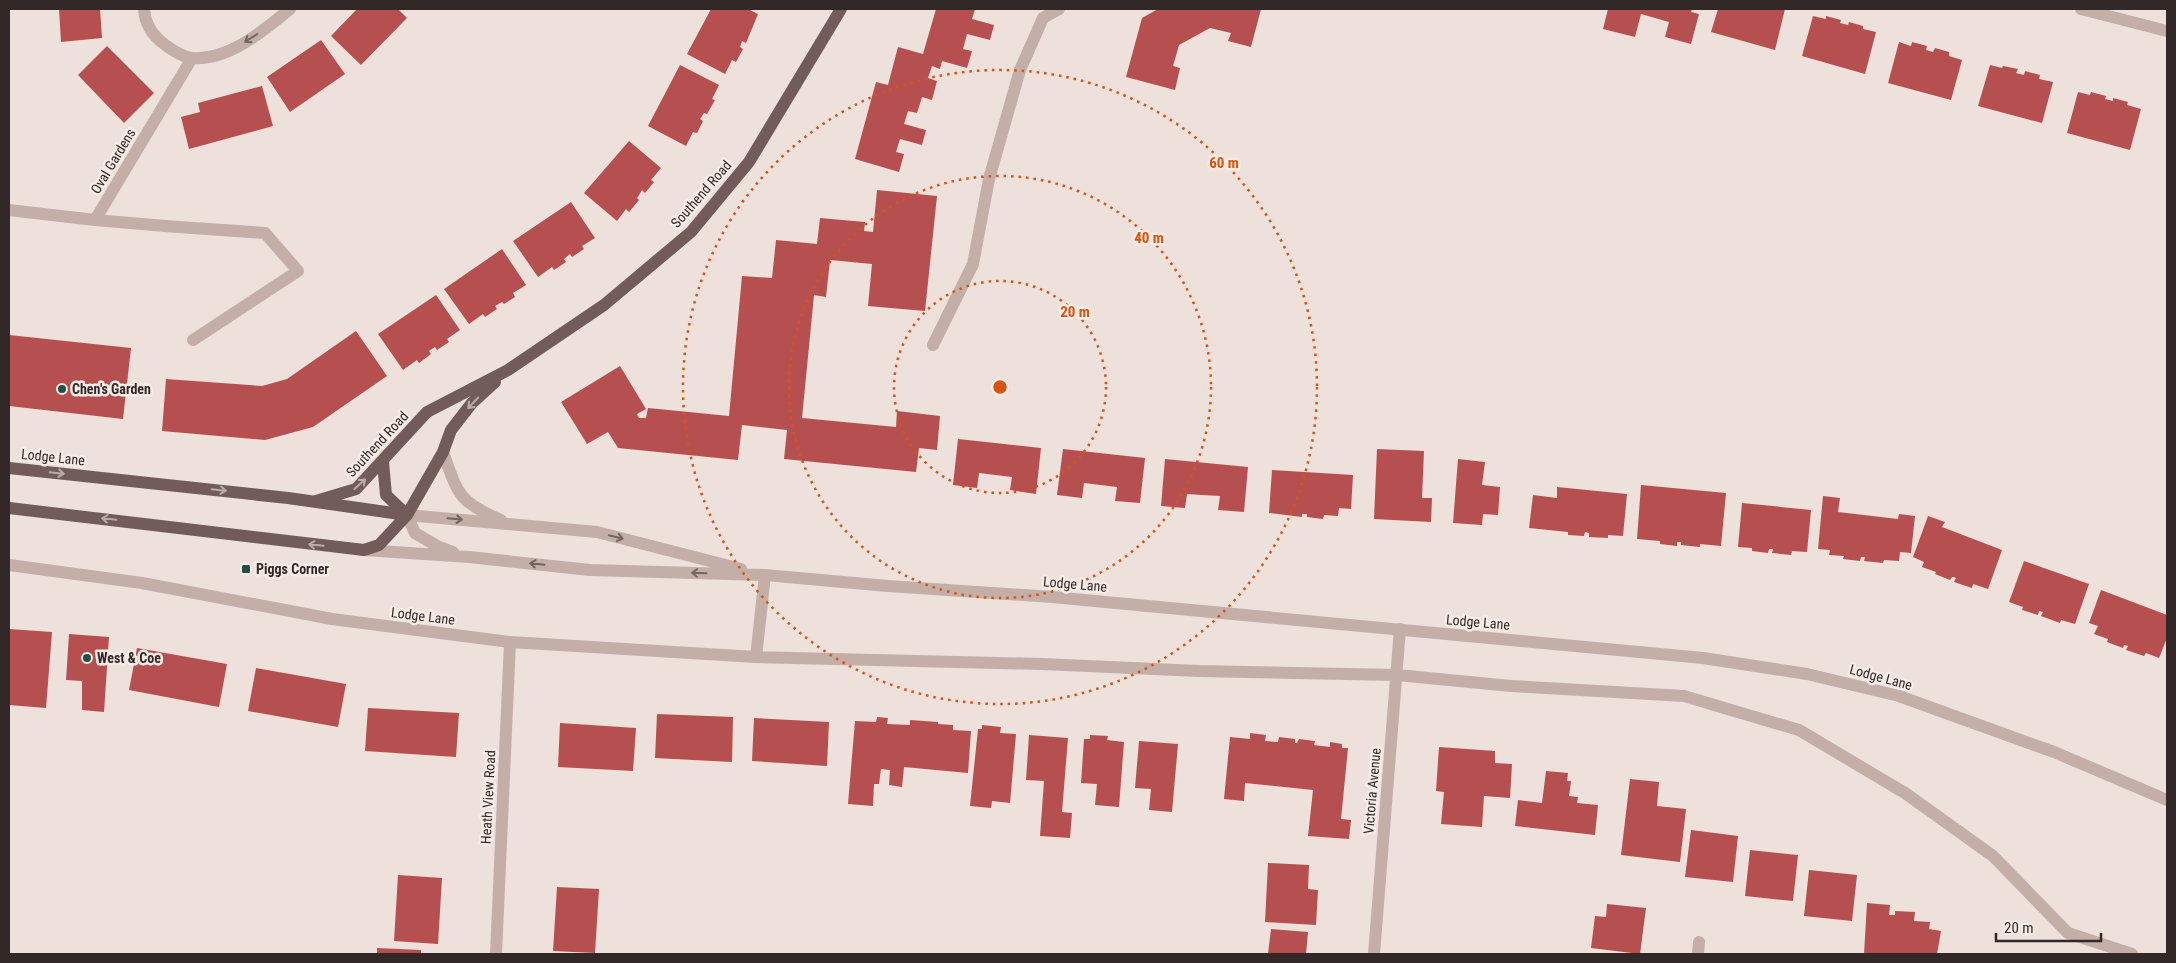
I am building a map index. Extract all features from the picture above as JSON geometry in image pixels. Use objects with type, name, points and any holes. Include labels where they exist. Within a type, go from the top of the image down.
[{"type":"main road","name":"Southend Road","points":[[316,501],[356,490],[427,412],[508,370],[604,305],[692,232],[748,162],[840,9]]},
{"type":"main road","name":"Southend Road","points":[[364,550],[380,545],[406,515],[443,452],[450,430],[472,403],[508,370]]},
{"type":"main road","points":[[383,462],[386,495],[406,515]]},
{"type":"main road","name":"Lodge Lane","points":[[9,468],[316,501],[406,515]]},
{"type":"main road","name":"Lodge Lane","points":[[9,508],[364,550]]},
{"type":"street","points":[[144,9],[150,30],[158,40],[180,54],[192,58],[214,55],[232,49],[252,38],[290,9]]},
{"type":"street","points":[[933,345],[973,264],[989,179],[1020,70],[1043,18],[1059,9]]},
{"type":"street","points":[[2080,9],[2167,31]]},
{"type":"street","name":"Oval Gardens","points":[[95,220],[192,58]]},
{"type":"street","points":[[9,210],[95,220],[265,232],[298,271],[194,340]]},
{"type":"street","name":"Lodge Lane","points":[[443,452],[458,492],[481,512],[511,524]]},
{"type":"street","points":[[406,515],[415,534],[436,546],[469,557]]},
{"type":"street","name":"Lodge Lane","points":[[406,515],[597,532],[765,575]]},
{"type":"street","name":"Lodge Lane","points":[[364,550],[469,557],[590,570],[765,575],[888,586],[1052,597],[1704,658],[1807,674],[1899,696],[2054,752],[2167,800]]},
{"type":"street","name":"Lodge Lane","points":[[9,565],[142,583],[332,619],[510,642],[756,657],[1042,664],[1199,671],[1396,675],[1511,686],[1684,696],[1799,730],[1904,793],[1993,856],[2068,933],[2132,954]]},
{"type":"street","points":[[756,657],[765,575]]},
{"type":"street","name":"Victoria Avenue","points":[[1374,954],[1400,629]]},
{"type":"street","name":"Heath View Road","points":[[496,954],[510,642]]},
{"type":"building","points":[[59,9],[100,9],[102,38],[61,42]]},
{"type":"building","points":[[357,9],[398,9],[407,18],[361,65],[331,36]]},
{"type":"building","points":[[711,9],[748,9],[758,14],[746,43],[742,41],[740,47],[743,49],[736,62],[732,60],[725,74],[687,54]]},
{"type":"building","points":[[936,9],[975,9],[972,19],[994,25],[990,40],[967,34],[963,49],[972,51],[967,68],[942,61],[940,69],[932,66],[928,78],[937,81],[932,100],[922,97],[917,113],[908,111],[904,124],[926,130],[922,145],[900,139],[896,152],[904,154],[899,172],[855,159],[876,82],[888,85],[898,47],[923,54]]},
{"type":"building","points":[[1158,9],[1261,9],[1251,47],[1228,41],[1231,33],[1210,28],[1179,45],[1173,66],[1180,68],[1175,90],[1126,77],[1142,18]]},
{"type":"building","points":[[1608,9],[1692,9],[1691,12],[1699,14],[1691,44],[1665,37],[1669,22],[1641,14],[1635,37],[1603,29]]},
{"type":"building","points":[[1718,9],[1785,9],[1775,50],[1711,32]]},
{"type":"building","points":[[1813,16],[1826,19],[1826,16],[1841,20],[1840,23],[1848,25],[1849,22],[1863,26],[1863,29],[1876,32],[1865,74],[1802,56]]},
{"type":"building","points":[[321,40],[345,74],[290,112],[267,77]]},
{"type":"building","points":[[1899,42],[1911,46],[1912,42],[1927,46],[1926,50],[1933,52],[1935,48],[1949,52],[1949,56],[1962,60],[1951,100],[1888,83]]},
{"type":"building","points":[[107,46],[154,93],[124,123],[78,75]]},
{"type":"building","points":[[680,65],[719,85],[712,99],[715,100],[707,114],[704,113],[700,119],[703,121],[697,133],[693,132],[686,146],[648,126]]},
{"type":"building","points":[[1990,65],[2018,69],[2016,73],[2024,75],[2025,71],[2040,75],[2039,79],[2053,82],[2042,123],[1978,106]]},
{"type":"building","points":[[262,86],[273,126],[189,149],[181,117],[200,112],[198,103]]},
{"type":"building","points":[[2078,92],[2090,95],[2091,92],[2106,96],[2105,99],[2113,101],[2113,98],[2128,102],[2127,105],[2141,109],[2130,150],[2067,133]]},
{"type":"building","points":[[629,141],[661,168],[651,180],[654,182],[645,193],[642,190],[637,198],[639,200],[629,212],[626,209],[617,221],[584,193]]},
{"type":"building","points":[[877,190],[937,196],[925,311],[868,306],[872,264],[830,260],[826,297],[814,295],[802,418],[896,427],[897,411],[940,416],[937,450],[919,448],[916,472],[784,459],[787,430],[742,425],[738,460],[618,448],[608,432],[587,444],[561,402],[620,366],[646,409],[637,414],[639,418],[646,418],[648,408],[729,416],[742,276],[772,278],[776,240],[817,244],[820,218],[865,222],[864,231],[873,232]]},
{"type":"building","points":[[571,202],[595,238],[582,246],[584,249],[572,257],[570,254],[564,259],[566,262],[554,270],[552,267],[538,277],[513,241]]},
{"type":"building","points":[[502,249],[526,285],[513,293],[515,297],[504,304],[502,302],[495,306],[497,309],[485,317],[483,314],[469,324],[444,289]]},
{"type":"building","points":[[436,295],[460,330],[447,339],[449,342],[437,350],[435,347],[429,351],[431,354],[419,363],[417,360],[403,370],[378,334]]},
{"type":"building","points":[[356,331],[387,376],[313,427],[265,440],[162,431],[166,379],[262,386],[287,379]]},
{"type":"building","points":[[9,335],[131,348],[123,419],[9,406]]},
{"type":"building","points":[[958,439],[1041,448],[1036,494],[1010,490],[1012,477],[979,473],[977,488],[953,485]]},
{"type":"building","points":[[1063,449],[1145,458],[1140,503],[1115,501],[1117,487],[1084,483],[1082,498],[1057,495]]},
{"type":"building","points":[[1377,449],[1424,451],[1422,498],[1432,498],[1431,522],[1374,519]]},
{"type":"building","points":[[1165,459],[1248,467],[1244,512],[1218,510],[1220,496],[1187,494],[1185,508],[1161,506]]},
{"type":"building","points":[[1458,459],[1485,462],[1482,485],[1500,487],[1498,515],[1483,514],[1482,525],[1453,523]]},
{"type":"building","points":[[1272,470],[1353,475],[1351,509],[1339,508],[1338,516],[1324,515],[1323,519],[1307,517],[1307,514],[1302,514],[1302,517],[1269,513]]},
{"type":"building","points":[[1641,485],[1726,493],[1721,546],[1700,544],[1700,547],[1681,545],[1681,542],[1677,542],[1677,546],[1660,544],[1660,541],[1637,539]]},
{"type":"building","points":[[1557,487],[1627,494],[1623,536],[1608,535],[1608,538],[1589,537],[1589,533],[1585,532],[1584,536],[1568,535],[1568,532],[1529,528],[1533,495],[1557,498]]},
{"type":"building","points":[[1823,496],[1840,498],[1838,512],[1898,519],[1899,514],[1915,516],[1911,553],[1900,552],[1899,561],[1884,560],[1883,563],[1864,561],[1865,557],[1861,557],[1860,561],[1843,559],[1844,556],[1829,555],[1830,550],[1818,549]]},
{"type":"building","points":[[1742,503],[1811,510],[1807,552],[1792,551],[1791,555],[1772,553],[1773,549],[1769,549],[1768,553],[1752,551],[1752,548],[1738,547]]},
{"type":"building","points":[[1928,516],[1945,522],[1942,527],[2002,550],[1988,589],[1973,584],[1972,588],[1954,582],[1956,578],[1954,577],[1950,580],[1935,574],[1936,572],[1922,567],[1924,562],[1913,557]]},
{"type":"building","points":[[2024,561],[2089,584],[2075,624],[2061,620],[2060,623],[2041,616],[2043,612],[2039,611],[2038,615],[2022,610],[2023,607],[2009,602]]},
{"type":"building","points":[[2101,590],[2167,615],[2167,638],[2159,658],[2146,653],[2144,656],[2126,650],[2128,646],[2124,645],[2123,648],[2107,642],[2108,639],[2094,634],[2098,626],[2089,623]]},
{"type":"building","points":[[9,629],[52,632],[46,708],[9,705]]},
{"type":"building","name":"West & Coe","points":[[69,634],[109,637],[104,712],[82,710],[82,681],[66,680]]},
{"type":"building","points":[[137,648],[227,664],[219,707],[129,690]]},
{"type":"building","points":[[256,668],[346,684],[338,727],[248,711]]},
{"type":"building","points":[[368,708],[459,713],[456,757],[365,751]]},
{"type":"building","points":[[657,714],[733,717],[732,762],[655,758]]},
{"type":"building","points":[[877,717],[888,718],[887,724],[910,725],[910,720],[938,722],[938,724],[953,725],[953,730],[971,731],[968,773],[904,767],[902,787],[889,785],[890,770],[881,769],[879,784],[874,784],[873,806],[848,804],[855,721],[876,722]]},
{"type":"building","points":[[754,718],[829,722],[827,766],[752,761]]},
{"type":"building","points":[[560,723],[636,728],[633,771],[558,767]]},
{"type":"building","points":[[982,725],[1001,727],[1000,733],[1016,734],[1010,803],[992,801],[991,808],[970,806],[978,729],[982,729]]},
{"type":"building","points":[[1250,733],[1266,735],[1265,741],[1278,742],[1279,737],[1295,739],[1295,743],[1299,739],[1315,741],[1314,745],[1330,747],[1330,742],[1342,744],[1342,748],[1348,748],[1341,819],[1351,820],[1349,839],[1308,836],[1313,790],[1245,783],[1244,801],[1224,799],[1230,737],[1250,739]]},
{"type":"building","points":[[1029,735],[1068,738],[1062,812],[1072,813],[1070,838],[1040,836],[1044,781],[1026,780]]},
{"type":"building","points":[[1090,735],[1108,736],[1107,740],[1124,742],[1119,807],[1095,805],[1097,784],[1081,783],[1084,739],[1090,739]]},
{"type":"building","points":[[1139,741],[1178,744],[1172,812],[1149,810],[1151,789],[1135,788]]},
{"type":"building","points":[[1439,747],[1495,751],[1495,763],[1512,764],[1510,798],[1484,796],[1482,827],[1441,824],[1444,792],[1436,791]]},
{"type":"building","points":[[1546,771],[1568,773],[1567,781],[1571,781],[1569,796],[1578,797],[1577,803],[1598,805],[1595,835],[1515,826],[1518,800],[1542,803]]},
{"type":"building","points":[[1630,779],[1659,782],[1657,806],[1686,809],[1680,862],[1621,855]]},
{"type":"building","points":[[1691,830],[1738,836],[1733,882],[1685,877]]},
{"type":"building","points":[[1750,850],[1798,855],[1793,901],[1745,896]]},
{"type":"building","points":[[1268,863],[1309,865],[1308,889],[1318,890],[1316,925],[1265,922]]},
{"type":"building","points":[[1809,870],[1857,875],[1852,921],[1804,916]]},
{"type":"building","points":[[398,875],[442,878],[438,944],[394,941]]},
{"type":"building","points":[[557,887],[599,889],[595,953],[553,951]]},
{"type":"building","points":[[1867,903],[1890,905],[1889,915],[1895,915],[1895,911],[1915,912],[1914,921],[1930,922],[1929,929],[1941,931],[1937,954],[1864,954]]},
{"type":"building","points":[[1607,904],[1646,908],[1640,954],[1591,948],[1595,916],[1606,917]]},
{"type":"building","points":[[1271,929],[1308,932],[1306,954],[1268,954]]},
{"type":"building","points":[[377,948],[421,950],[421,954],[377,954]]},
{"type":"place","name":"Chen's Garden","points":[[62,389]]},
{"type":"place","name":"Piggs Corner","points":[[246,569]]},
{"type":"place","name":"West & Coe","points":[[87,658]]}]
